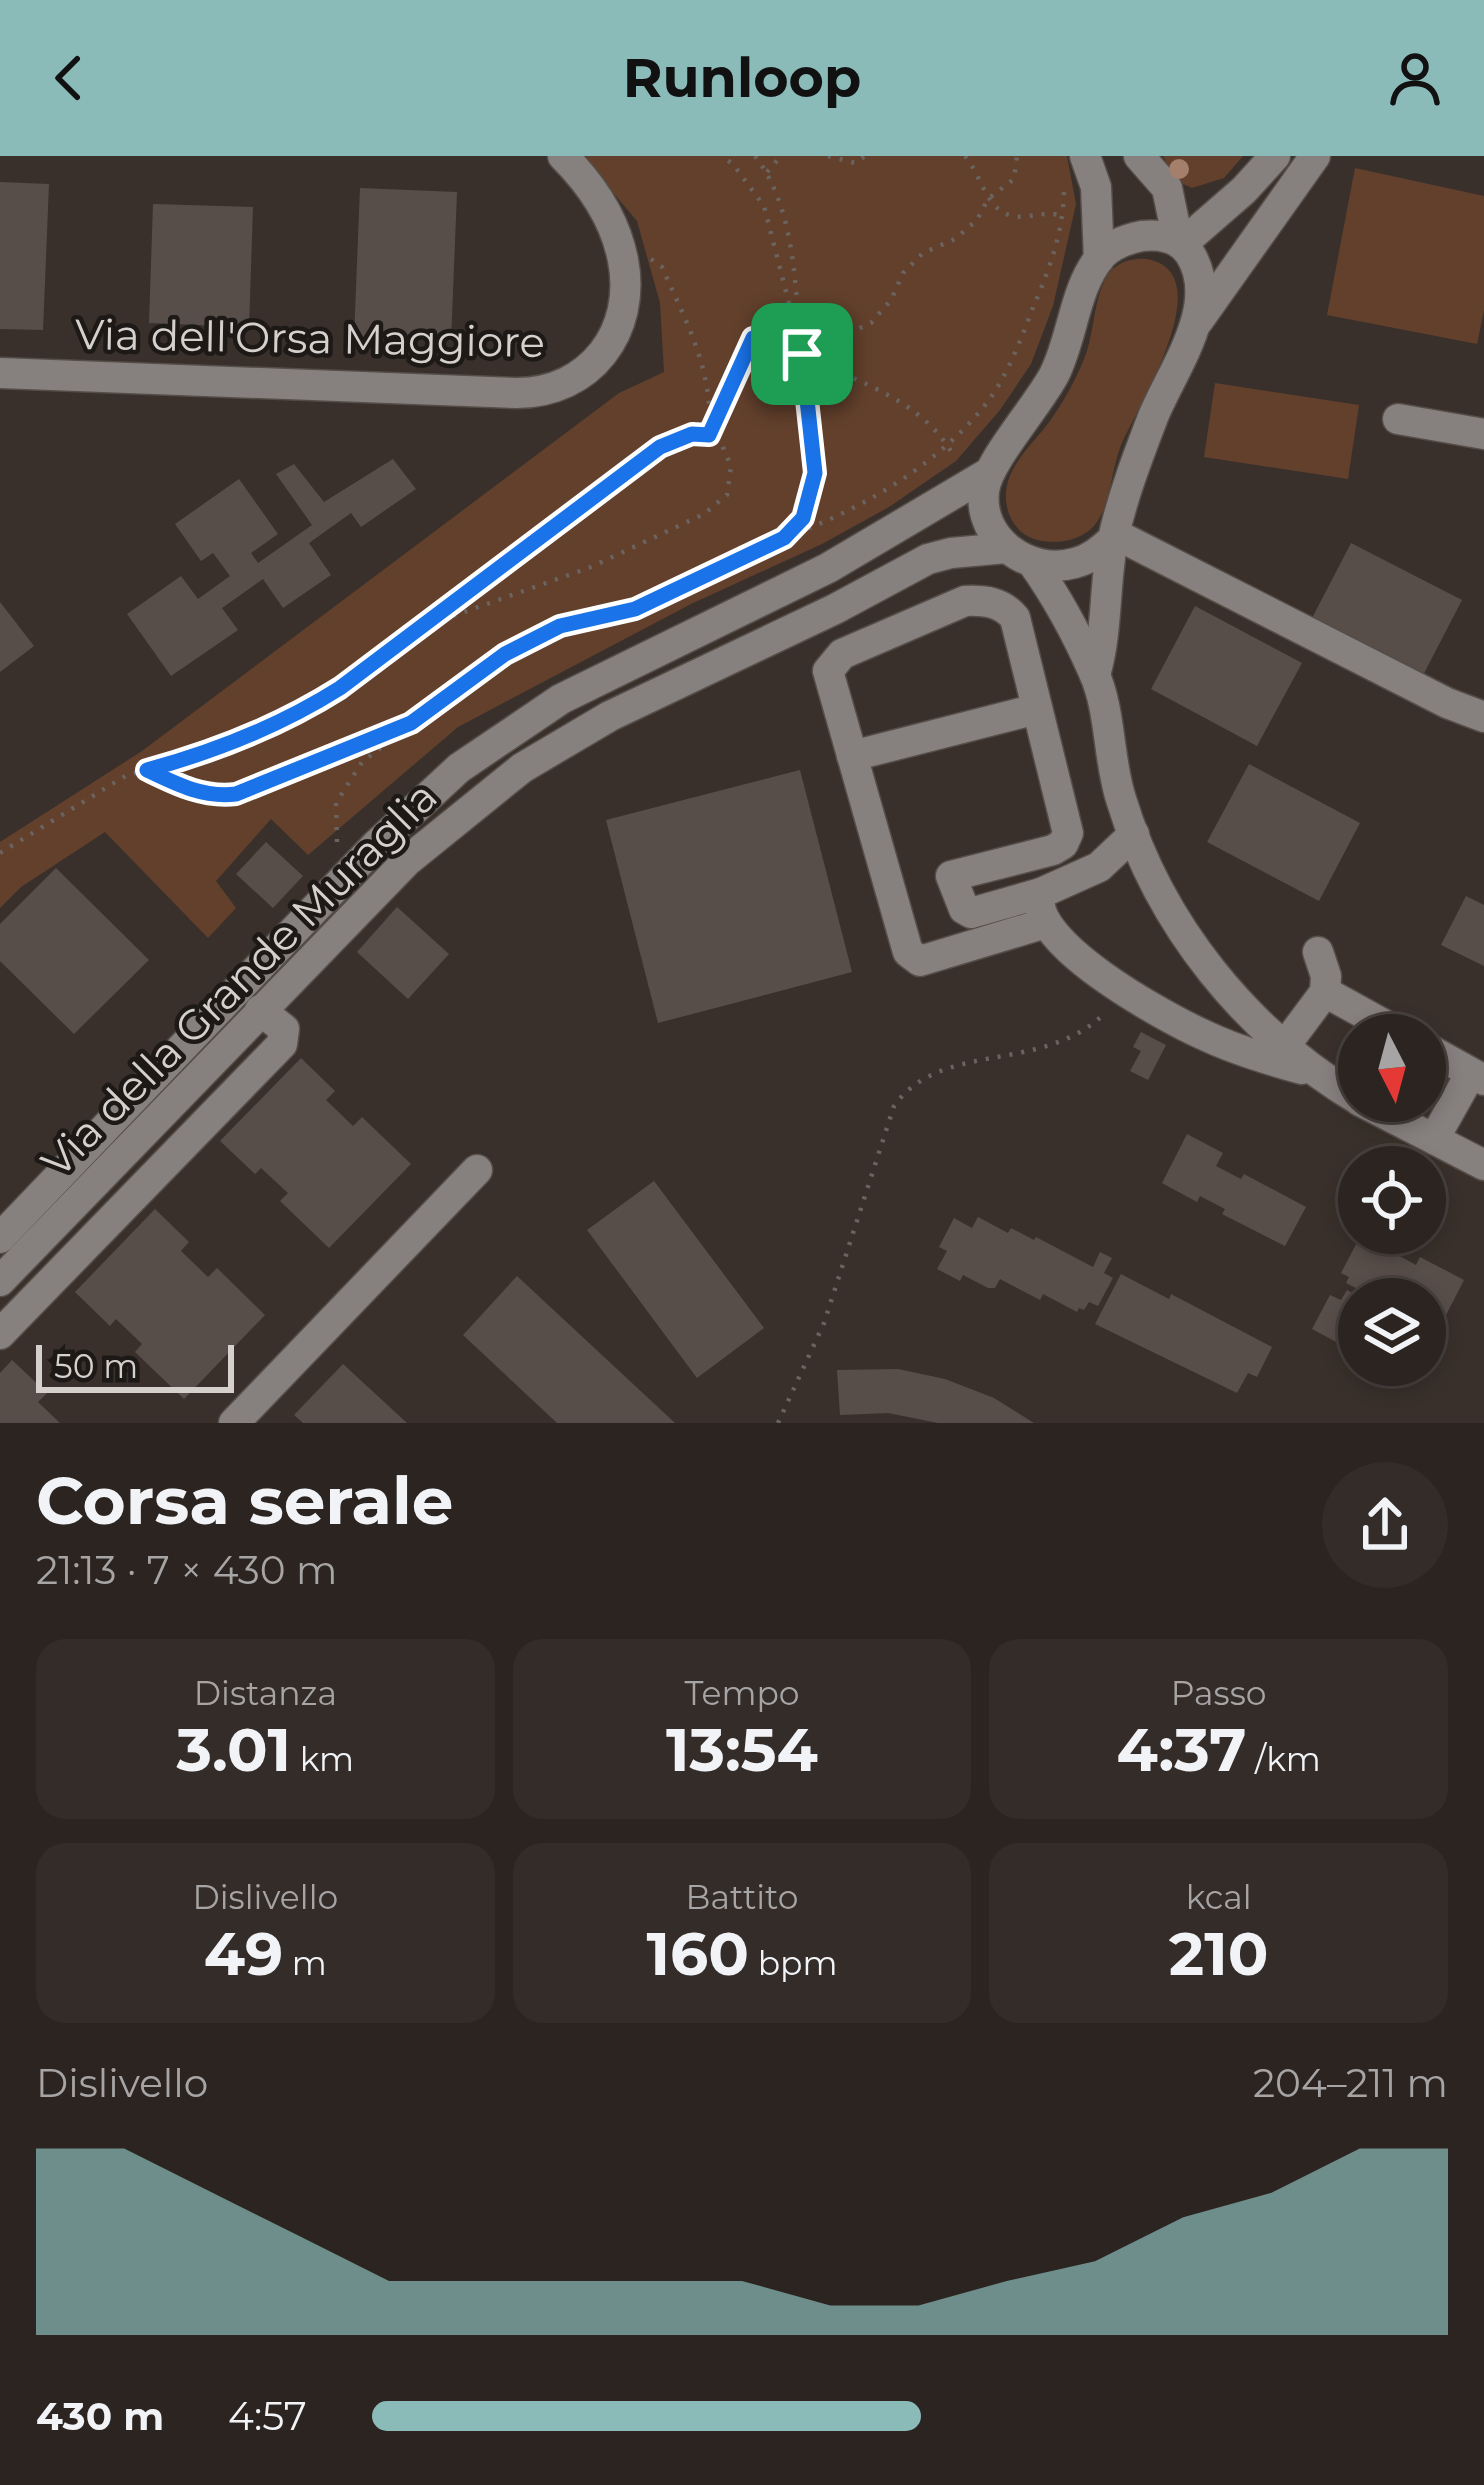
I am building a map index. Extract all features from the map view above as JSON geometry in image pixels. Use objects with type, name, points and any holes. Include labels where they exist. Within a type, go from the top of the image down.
[{"type":"street","name":"Via dell'Orsa Maggiore","points":[[0,373],[543,392],[576,380],[609,343],[623,299],[622,258],[604,207],[563,156]]},
{"type":"street","points":[[1085,156],[1096,187],[1099,259],[1054,374],[1031,415],[972,468],[983,510],[993,533],[1019,555],[1064,608],[1095,675],[1117,785],[1134,834],[1193,947],[1232,996],[1284,1047],[1338,1087]]},
{"type":"street","points":[[1139,156],[1167,188],[1180,242],[1194,261],[1199,280],[1194,326]]},
{"type":"street","points":[[1099,259],[1119,244],[1143,236],[1180,242],[1244,190],[1275,156]]},
{"type":"street","points":[[1095,675],[1114,536],[1154,415],[1194,326],[1315,156]]},
{"type":"street","points":[[1398,419],[1484,434]]},
{"type":"street","name":"Via della Grande Muraglia","points":[[0,1238],[445,779],[517,726],[580,688],[829,568],[972,468]]},
{"type":"street","points":[[1114,536],[1447,703],[1484,717]]},
{"type":"street","name":"Via della Grande Muraglia","points":[[0,1281],[433,837],[545,753],[610,716],[835,609],[928,559],[945,554],[1019,555],[1050,566],[1076,563],[1097,553],[1114,536]]},
{"type":"street","points":[[1044,908],[970,913],[959,900],[951,876],[1063,844],[1068,833],[1015,618],[1006,607],[965,601],[842,654],[828,671],[908,952],[920,961],[1044,908],[1100,867],[1134,834]]},
{"type":"street","points":[[852,756],[1037,709]]},
{"type":"street","points":[[1044,908],[1065,945],[1126,992],[1216,1041],[1313,1072]]},
{"type":"street","points":[[1284,1047],[1325,992],[1327,976],[1318,952]]},
{"type":"street","points":[[1325,992],[1365,1014]]},
{"type":"street","points":[[0,1334],[282,1045],[284,1029],[260,1010]]},
{"type":"street","points":[[1418,1142],[1478,1076],[1446,1058]]},
{"type":"street","points":[[1390,1122],[1418,1142],[1484,1165]]},
{"type":"street","points":[[244,1420],[477,1170]]},
{"type":"street","points":[[64,1214],[91,1240]]},
{"type":"path","points":[[721,156],[733,164],[764,206],[802,354]]},
{"type":"path","points":[[755,156],[785,215],[815,473],[803,518],[784,538]]},
{"type":"path","points":[[767,172],[781,156]]},
{"type":"path","points":[[829,156],[855,163],[865,156]]},
{"type":"path","points":[[965,156],[981,174],[996,210],[1013,216],[1050,212],[1072,219],[1097,212]]},
{"type":"path","points":[[802,354],[871,323],[890,300],[903,272],[922,253],[955,239],[976,220],[988,199],[1014,179],[1017,156]]},
{"type":"path","points":[[343,880],[335,832],[336,802],[362,762],[505,654],[560,626],[635,609],[818,526],[882,492],[948,445],[992,397],[1012,357],[1064,216],[1064,182]]},
{"type":"path","points":[[622,258],[647,256],[662,267],[706,368],[709,435]]},
{"type":"path","points":[[709,435],[753,338],[786,353],[802,354],[901,400],[934,426],[972,468]]},
{"type":"path","points":[[0,853],[127,775],[200,756],[290,719],[340,688],[660,447],[692,434],[709,435],[721,443],[731,466],[727,495],[704,514],[592,567],[422,627]]},
{"type":"path","points":[[147,770],[190,790],[236,794],[411,723]]},
{"type":"path","points":[[778,1423],[824,1323],[894,1106],[909,1086],[934,1071],[1037,1052],[1089,1029],[1126,992]]},
{"type":"shaded area","points":[[582,156],[1067,156],[1076,204],[1053,306],[1031,364],[1000,410],[956,461],[889,507],[822,544],[691,604],[458,727],[308,855],[271,819],[216,881],[236,908],[208,938],[105,832],[21,887],[0,908],[0,842],[142,751],[619,393],[664,372],[660,303],[637,221]]},
{"type":"shaded area","points":[[1163,156],[1243,156],[1224,178],[1192,188],[1178,182]]},
{"type":"shaded area","points":[[1355,168],[1484,196],[1484,310],[1477,344],[1327,315]]},
{"type":"shaded area","points":[[1147,259],[1168,270],[1177,289],[1176,315],[1156,375],[1120,448],[1104,509],[1094,526],[1074,539],[1049,542],[1030,537],[1009,514],[1006,498],[1012,471],[1076,376],[1107,276],[1125,262]]},
{"type":"shaded area","points":[[1215,383],[1359,405],[1348,479],[1204,457]]},
{"type":"building","points":[[0,182],[49,184],[43,330],[0,329]]},
{"type":"building","points":[[360,188],[457,192],[451,341],[354,338]]},
{"type":"building","points":[[153,204],[253,207],[249,327],[149,323]]},
{"type":"building","points":[[393,459],[416,489],[361,527],[351,513],[309,543],[331,575],[283,608],[263,579],[222,608],[238,630],[171,676],[127,614],[181,576],[198,599],[230,576],[213,553],[201,561],[175,524],[239,479],[278,534],[251,553],[258,563],[312,525],[276,474],[294,464],[324,502]]},
{"type":"building","points":[[1351,543],[1462,600],[1420,681],[1309,624]]},
{"type":"building","points":[[0,602],[34,646],[0,672]]},
{"type":"building","points":[[1195,606],[1302,663],[1257,746],[1151,689]]},
{"type":"building","points":[[1249,764],[1360,823],[1319,901],[1207,842]]},
{"type":"building","points":[[800,770],[852,972],[658,1023],[606,820]]},
{"type":"building","points":[[266,842],[303,876],[273,908],[236,874]]},
{"type":"building","points":[[56,868],[149,960],[74,1034],[0,961],[0,924]]},
{"type":"building","points":[[1466,896],[1484,905],[1484,966],[1441,945]]},
{"type":"building","points":[[397,907],[449,954],[408,999],[357,952]]},
{"type":"building","points":[[1141,1032],[1166,1045],[1148,1080],[1130,1071],[1141,1051],[1133,1047]]},
{"type":"building","points":[[301,1058],[335,1091],[326,1100],[353,1126],[362,1117],[411,1164],[329,1248],[280,1201],[288,1193],[261,1168],[255,1174],[220,1141]]},
{"type":"building","points":[[1187,1134],[1223,1153],[1216,1166],[1241,1179],[1244,1174],[1306,1207],[1285,1246],[1222,1214],[1225,1209],[1200,1196],[1197,1202],[1162,1183]]},
{"type":"building","points":[[654,1181],[764,1328],[697,1378],[587,1230]]},
{"type":"building","points":[[155,1209],[189,1242],[181,1251],[208,1277],[217,1268],[265,1315],[184,1399],[135,1352],[142,1344],[116,1319],[110,1326],[75,1292]]},
{"type":"building","points":[[978,1217],[1008,1233],[1011,1228],[1036,1237],[1093,1267],[1100,1252],[1112,1258],[1104,1273],[1113,1278],[1098,1306],[1089,1302],[1077,1312],[1000,1279],[995,1288],[988,1288],[937,1269],[947,1251],[939,1247],[954,1218],[972,1228]]},
{"type":"building","points":[[1351,1254],[1399,1254],[1416,1265],[1420,1257],[1464,1280],[1446,1315],[1446,1278],[1348,1278],[1341,1273]]},
{"type":"building","points":[[1121,1274],[1169,1299],[1171,1294],[1272,1347],[1257,1377],[1248,1373],[1237,1393],[1095,1324]]},
{"type":"building","points":[[517,1276],[675,1423],[557,1423],[463,1335]]},
{"type":"building","points":[[1330,1295],[1338,1299],[1338,1343],[1312,1329]]},
{"type":"building","points":[[12,1360],[47,1393],[38,1402],[60,1423],[0,1423],[0,1373]]},
{"type":"building","points":[[343,1364],[407,1423],[303,1423],[294,1415]]},
{"type":"building","points":[[898,1369],[945,1379],[994,1398],[1034,1423],[938,1423],[888,1413],[840,1415],[837,1370]]},
{"type":"route","points":[[753,338],[786,353],[802,354],[815,473],[803,518],[784,538],[635,609],[560,626],[505,654],[411,723],[236,794],[190,790],[147,770],[200,756],[290,719],[340,688],[660,447],[692,434],[709,435],[753,338]]}]
